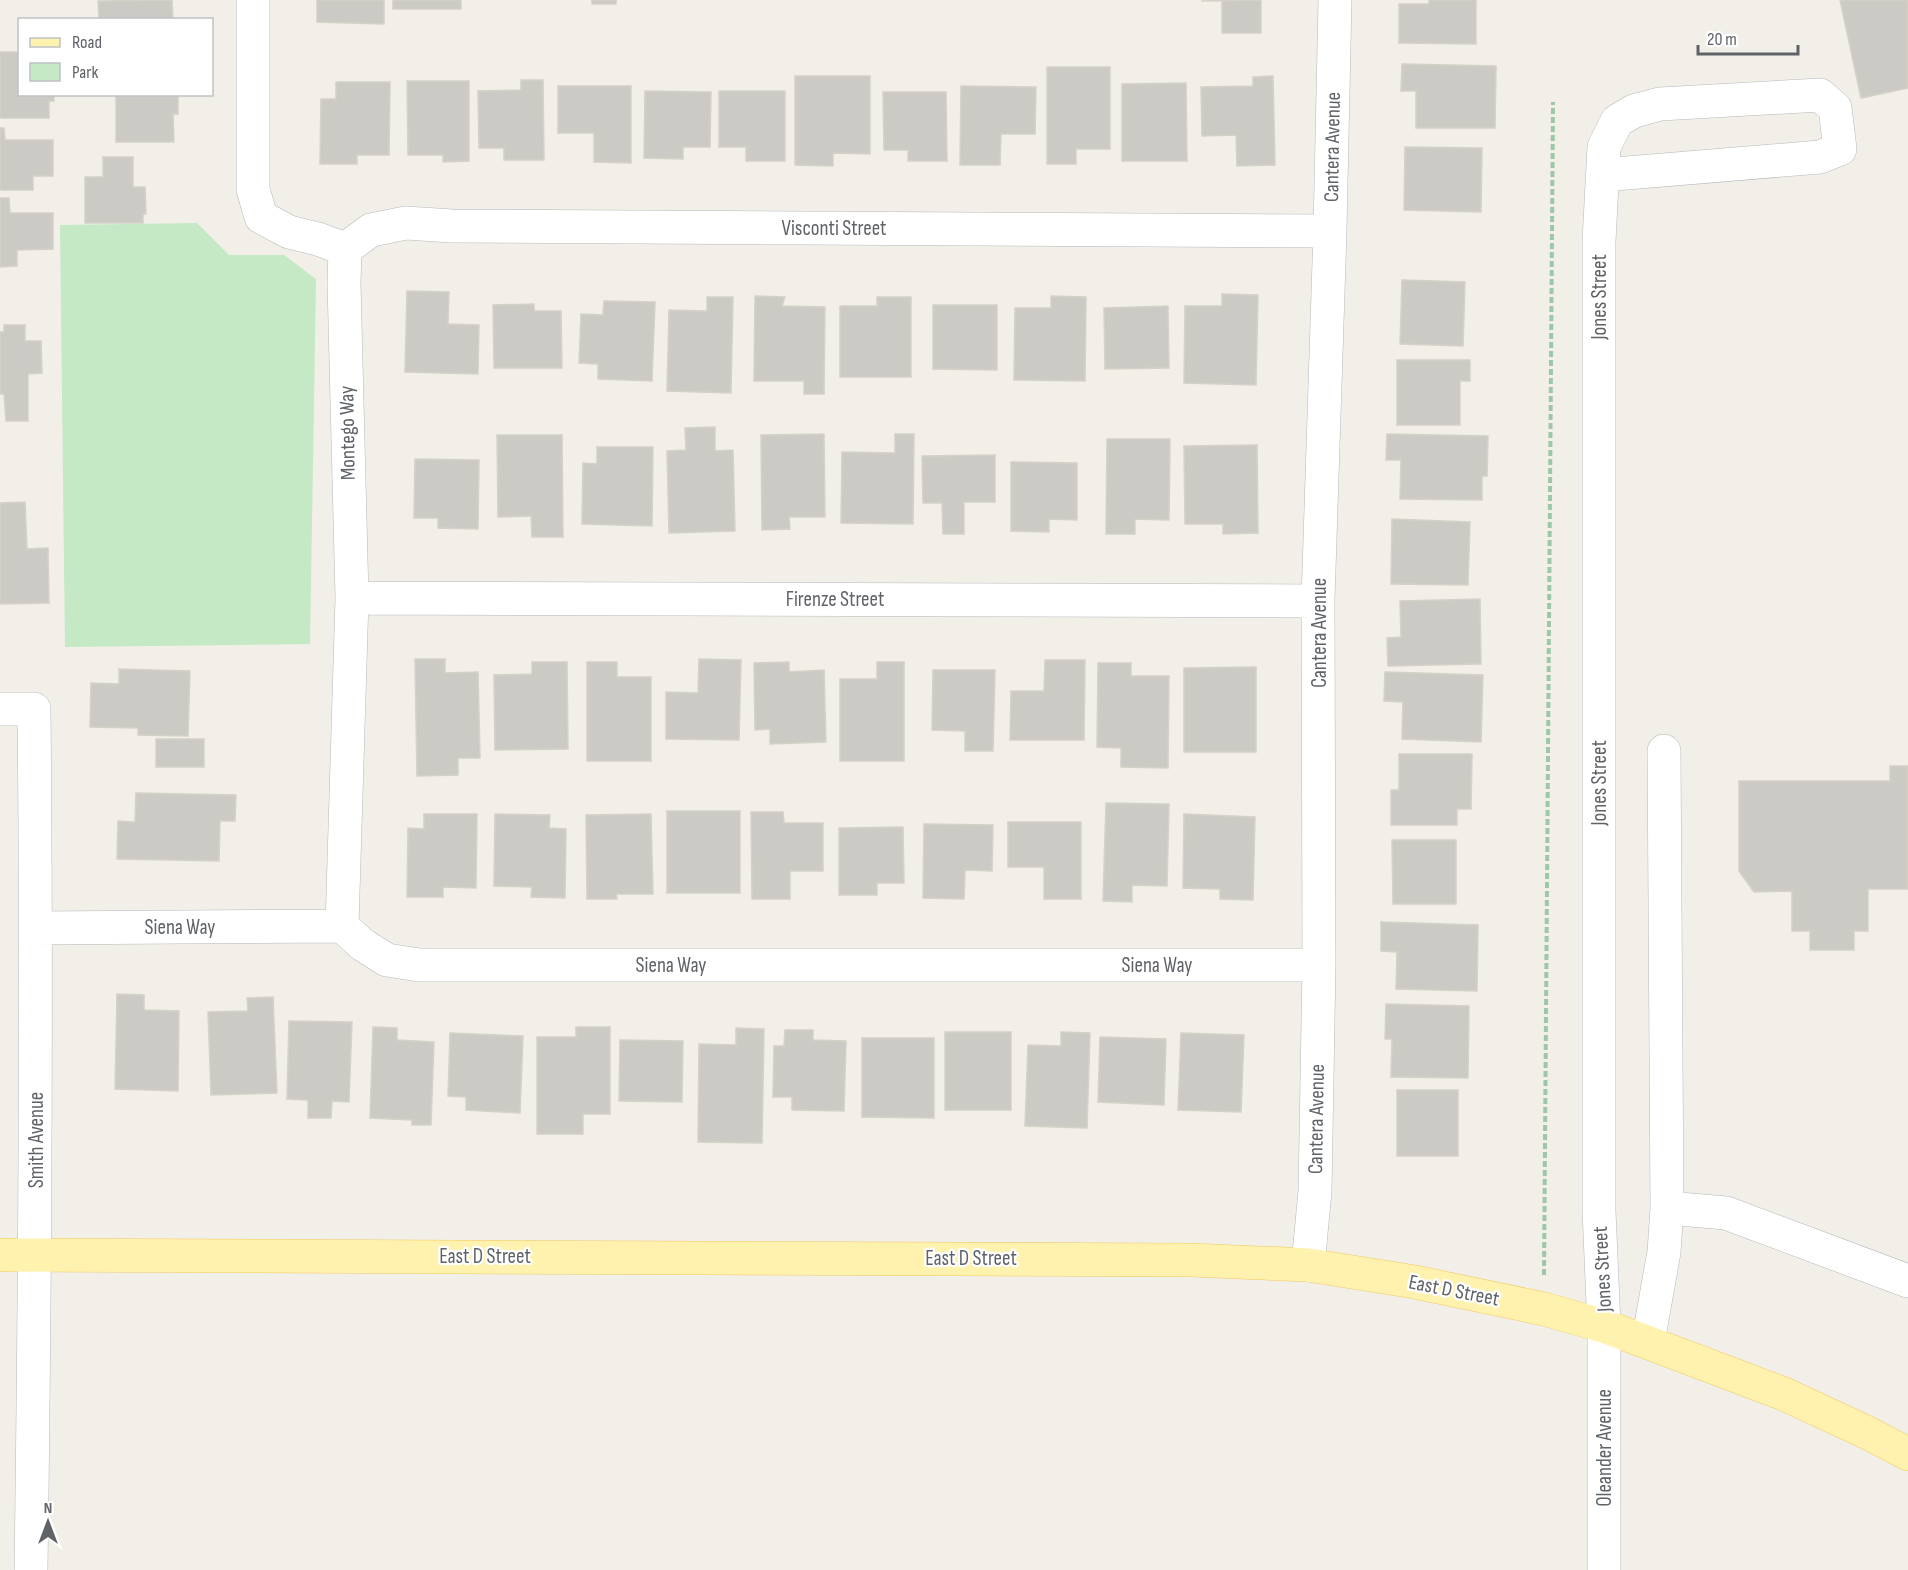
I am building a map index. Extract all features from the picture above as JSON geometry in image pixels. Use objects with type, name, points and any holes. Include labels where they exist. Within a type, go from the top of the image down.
[{"type":"main road","name":"East D Street","points":[[0,1255],[1191,1260],[1308,1265],[1414,1282],[1544,1309],[1604,1326],[1784,1394],[1908,1454]]},
{"type":"street","points":[[253,0],[253,189],[261,217],[289,232],[345,249]]},
{"type":"street","name":"Cantera Avenue","points":[[1308,1265],[1315,1191],[1319,965],[1318,601],[1335,0]]},
{"type":"street","name":"Jones Street","points":[[1603,175],[1820,157],[1840,149],[1835,108],[1820,95],[1660,104],[1634,111],[1617,121],[1604,147],[1599,241],[1599,1211],[1604,1326]]},
{"type":"street","name":"Visconti Street","points":[[345,249],[370,230],[406,223],[464,226],[1330,231]]},
{"type":"street","name":"Montego Way","points":[[342,926],[351,598],[345,249]]},
{"type":"street","name":"Firenze Street","points":[[351,598],[1318,601]]},
{"type":"street","name":"Smith Avenue","points":[[0,709],[34,709],[36,1255],[31,1570]]},
{"type":"street","points":[[1648,1342],[1664,1252],[1667,1208],[1664,750]]},
{"type":"street","name":"Siena Way","points":[[36,928],[342,926],[363,945],[387,960],[419,965],[1319,965]]},
{"type":"street","points":[[1667,1208],[1726,1213],[1908,1281]]},
{"type":"street","name":"Oleander Avenue","points":[[1604,1326],[1604,1570]]},
{"type":"path","points":[[1544,1309],[1553,102]]},
{"type":"green space","points":[[197,223],[229,255],[284,255],[316,279],[310,644],[65,647],[60,225]]},
{"type":"building","points":[[172,0],[173,18],[99,18],[98,1]]},
{"type":"building","points":[[317,0],[384,0],[384,24],[317,22]]},
{"type":"building","points":[[393,0],[461,0],[461,9],[393,9]]},
{"type":"building","points":[[592,0],[616,0],[616,4],[592,4]]},
{"type":"building","points":[[1261,0],[1261,33],[1222,33],[1222,1],[1201,1]]},
{"type":"building","points":[[1429,0],[1476,0],[1476,44],[1399,43],[1399,4],[1429,4]]},
{"type":"building","points":[[1840,0],[1908,0],[1908,88],[1861,98]]},
{"type":"building","points":[[0,52],[18,52],[18,96],[54,96],[54,101],[49,101],[49,118],[0,118]]},
{"type":"building","points":[[1402,64],[1496,66],[1495,128],[1416,128],[1416,91],[1401,91]]},
{"type":"building","points":[[1047,67],[1110,67],[1110,149],[1076,149],[1076,164],[1047,164]]},
{"type":"building","points":[[795,76],[870,76],[870,154],[833,153],[833,166],[795,165]]},
{"type":"building","points":[[1273,76],[1275,165],[1237,166],[1236,135],[1202,136],[1201,87],[1253,86],[1253,77]]},
{"type":"building","points":[[521,80],[543,80],[544,160],[504,160],[504,148],[479,148],[478,91],[521,90]]},
{"type":"building","points":[[407,81],[469,81],[469,161],[443,162],[443,155],[408,155]]},
{"type":"building","points":[[336,82],[390,82],[389,155],[357,155],[357,164],[320,164],[321,99],[336,99]]},
{"type":"building","points":[[1186,83],[1187,161],[1122,161],[1122,84]]},
{"type":"building","points":[[558,86],[631,86],[631,163],[594,162],[594,133],[558,133]]},
{"type":"building","points":[[961,86],[1036,87],[1035,134],[1001,134],[1000,165],[960,165]]},
{"type":"building","points":[[645,91],[711,92],[710,147],[683,147],[683,159],[644,158]]},
{"type":"building","points":[[719,91],[785,91],[785,161],[746,161],[746,147],[719,147]]},
{"type":"building","points":[[883,92],[946,92],[947,161],[908,161],[908,150],[884,150]]},
{"type":"building","points":[[116,96],[178,96],[178,114],[173,114],[174,142],[116,142]]},
{"type":"building","points":[[0,128],[4,128],[5,140],[53,140],[53,176],[33,176],[33,190],[0,190]]},
{"type":"building","points":[[1405,147],[1482,148],[1481,212],[1404,210]]},
{"type":"building","points":[[103,157],[133,157],[133,187],[145,187],[146,214],[143,214],[143,223],[85,223],[85,177],[103,177]]},
{"type":"building","points":[[0,198],[9,198],[10,213],[53,213],[53,249],[17,250],[17,266],[0,267]]},
{"type":"building","points":[[1402,280],[1465,282],[1463,346],[1400,344]]},
{"type":"building","points":[[407,291],[449,292],[448,324],[479,325],[478,374],[405,372]]},
{"type":"building","points":[[1222,294],[1258,295],[1256,385],[1184,383],[1185,306],[1222,306]]},
{"type":"building","points":[[755,296],[785,297],[782,306],[825,307],[824,394],[804,394],[804,381],[754,381]]},
{"type":"building","points":[[1051,296],[1086,297],[1085,381],[1014,380],[1015,308],[1051,308]]},
{"type":"building","points":[[707,297],[733,297],[731,393],[667,391],[669,310],[707,311]]},
{"type":"building","points":[[877,297],[911,297],[911,377],[840,377],[840,306],[877,306]]},
{"type":"building","points":[[604,301],[655,302],[652,381],[598,379],[598,364],[579,363],[581,314],[603,315]]},
{"type":"building","points":[[534,304],[534,311],[561,311],[562,368],[494,368],[493,305]]},
{"type":"building","points":[[933,305],[997,305],[997,370],[933,369]]},
{"type":"building","points":[[1168,306],[1169,368],[1105,369],[1104,308]]},
{"type":"building","points":[[4,325],[25,325],[25,341],[41,341],[42,373],[28,374],[28,421],[6,421],[4,394],[0,394],[0,332],[4,332]]},
{"type":"building","points":[[1397,360],[1470,360],[1470,381],[1460,381],[1460,425],[1397,425]]},
{"type":"building","points":[[715,427],[715,451],[733,450],[735,531],[669,533],[667,451],[686,450],[685,428]]},
{"type":"building","points":[[824,434],[825,517],[789,517],[790,529],[762,530],[761,435]]},
{"type":"building","points":[[895,434],[914,434],[913,524],[841,523],[842,452],[895,453]]},
{"type":"building","points":[[1387,434],[1488,436],[1487,476],[1482,476],[1482,500],[1400,499],[1401,460],[1386,460]]},
{"type":"building","points":[[497,435],[562,435],[563,537],[532,537],[531,516],[498,517]]},
{"type":"building","points":[[1107,439],[1170,439],[1169,520],[1135,519],[1135,534],[1106,534]]},
{"type":"building","points":[[1257,445],[1258,533],[1223,534],[1223,524],[1185,524],[1184,446]]},
{"type":"building","points":[[597,447],[653,447],[652,526],[582,524],[583,463],[597,464]]},
{"type":"building","points":[[995,455],[995,502],[964,502],[964,534],[943,534],[942,503],[923,503],[922,456]]},
{"type":"building","points":[[415,459],[479,460],[478,529],[438,528],[438,518],[414,518]]},
{"type":"building","points":[[1011,462],[1077,463],[1077,520],[1049,519],[1049,532],[1011,531]]},
{"type":"building","points":[[25,502],[27,549],[48,548],[49,603],[0,604],[0,503]]},
{"type":"building","points":[[1392,519],[1470,522],[1468,585],[1391,584]]},
{"type":"building","points":[[1480,599],[1481,664],[1388,666],[1387,638],[1401,637],[1400,601]]},
{"type":"building","points":[[415,659],[445,659],[445,673],[478,672],[480,758],[458,758],[458,775],[417,776]]},
{"type":"building","points":[[699,659],[741,660],[739,740],[666,739],[666,692],[698,693]]},
{"type":"building","points":[[1045,660],[1085,660],[1084,740],[1010,740],[1011,691],[1044,691]]},
{"type":"building","points":[[532,662],[567,662],[568,749],[495,750],[494,675],[532,674]]},
{"type":"building","points":[[587,662],[617,662],[617,677],[651,677],[651,761],[587,761]]},
{"type":"building","points":[[789,662],[789,672],[824,670],[826,742],[770,744],[770,729],[755,730],[754,663]]},
{"type":"building","points":[[877,662],[904,662],[904,761],[840,761],[840,679],[877,679]]},
{"type":"building","points":[[1098,663],[1131,663],[1131,676],[1169,676],[1168,768],[1121,767],[1121,748],[1097,747]]},
{"type":"building","points":[[1256,667],[1256,752],[1184,752],[1184,668]]},
{"type":"building","points":[[119,669],[190,671],[188,736],[138,735],[138,728],[90,727],[91,683],[119,684]]},
{"type":"building","points":[[933,670],[995,670],[993,751],[965,751],[965,731],[932,730]]},
{"type":"building","points":[[1385,672],[1483,675],[1481,742],[1402,739],[1403,702],[1384,701]]},
{"type":"building","points":[[156,739],[204,739],[204,767],[156,767]]},
{"type":"building","points":[[1399,754],[1472,754],[1471,809],[1457,809],[1457,825],[1391,825],[1391,790],[1399,790]]},
{"type":"building","points":[[1890,766],[1908,766],[1908,889],[1868,889],[1868,931],[1854,931],[1854,950],[1810,950],[1810,931],[1792,931],[1792,891],[1754,892],[1739,871],[1739,781],[1890,781]]},
{"type":"building","points":[[136,793],[236,795],[235,821],[220,821],[219,861],[117,859],[118,821],[135,822]]},
{"type":"building","points":[[1106,803],[1169,804],[1167,886],[1132,885],[1132,902],[1103,901]]},
{"type":"building","points":[[667,811],[740,811],[740,893],[667,893]]},
{"type":"building","points":[[751,812],[783,812],[784,823],[823,823],[823,871],[790,871],[790,899],[752,899]]},
{"type":"building","points":[[424,814],[477,814],[476,888],[443,887],[443,897],[407,897],[408,828],[424,829]]},
{"type":"building","points":[[495,814],[550,815],[549,828],[566,829],[565,898],[531,897],[532,887],[494,886]]},
{"type":"building","points":[[651,814],[653,894],[616,894],[617,899],[587,899],[586,815]]},
{"type":"building","points":[[1184,814],[1255,817],[1253,900],[1220,899],[1220,889],[1183,888]]},
{"type":"building","points":[[1008,822],[1081,822],[1081,899],[1044,899],[1044,867],[1008,867]]},
{"type":"building","points":[[924,824],[993,825],[992,871],[965,870],[964,899],[923,898]]},
{"type":"building","points":[[903,827],[904,883],[877,883],[877,895],[839,895],[839,828]]},
{"type":"building","points":[[1392,840],[1456,840],[1456,904],[1393,904]]},
{"type":"building","points":[[1381,922],[1478,925],[1477,991],[1396,989],[1397,952],[1381,951]]},
{"type":"building","points":[[117,994],[144,995],[144,1010],[179,1011],[178,1091],[115,1089]]},
{"type":"building","points":[[273,997],[277,1093],[211,1095],[208,1012],[248,1011],[247,998]]},
{"type":"building","points":[[1386,1004],[1469,1006],[1468,1078],[1391,1077],[1392,1039],[1385,1039]]},
{"type":"building","points":[[289,1021],[352,1022],[349,1102],[332,1101],[331,1118],[308,1118],[308,1100],[287,1099]]},
{"type":"building","points":[[373,1027],[397,1028],[397,1040],[434,1042],[431,1125],[412,1125],[412,1120],[370,1118]]},
{"type":"building","points":[[576,1027],[610,1027],[610,1114],[583,1114],[583,1134],[537,1134],[537,1037],[576,1037]]},
{"type":"building","points":[[736,1028],[764,1029],[762,1143],[698,1142],[699,1044],[736,1045]]},
{"type":"building","points":[[785,1030],[813,1030],[813,1040],[846,1041],[844,1111],[792,1110],[792,1097],[773,1097],[774,1046],[784,1046]]},
{"type":"building","points":[[945,1032],[1011,1032],[1011,1110],[945,1110]]},
{"type":"building","points":[[1061,1032],[1090,1033],[1087,1128],[1025,1126],[1028,1045],[1061,1046]]},
{"type":"building","points":[[450,1033],[523,1036],[520,1113],[466,1110],[466,1097],[448,1096]]},
{"type":"building","points":[[1181,1033],[1244,1035],[1241,1112],[1178,1110]]},
{"type":"building","points":[[1100,1037],[1166,1039],[1164,1105],[1098,1102]]},
{"type":"building","points":[[862,1038],[934,1038],[934,1118],[862,1117]]},
{"type":"building","points":[[620,1040],[683,1041],[682,1102],[619,1101]]},
{"type":"building","points":[[1397,1090],[1458,1090],[1458,1156],[1397,1156]]}]
